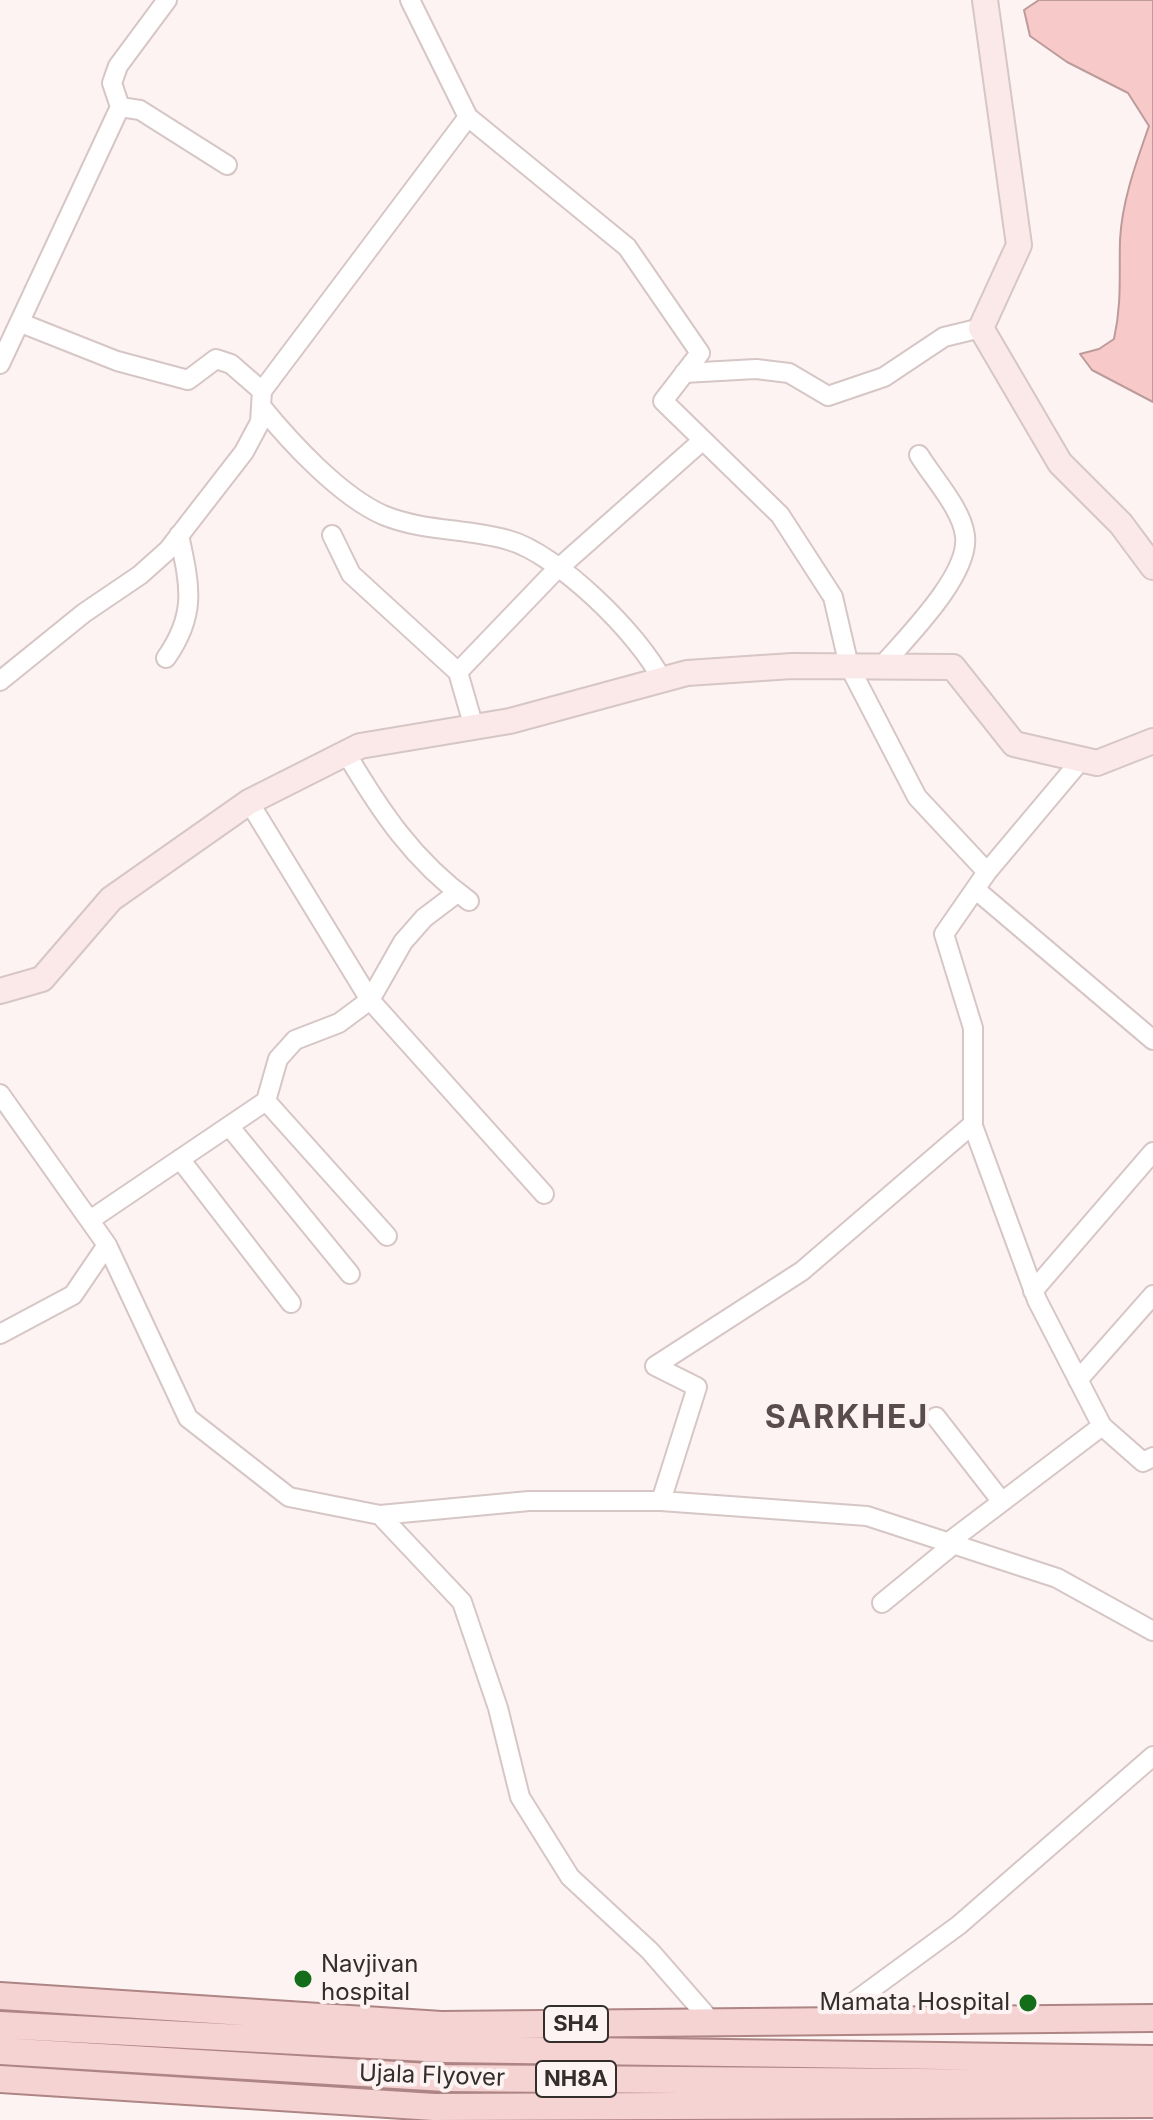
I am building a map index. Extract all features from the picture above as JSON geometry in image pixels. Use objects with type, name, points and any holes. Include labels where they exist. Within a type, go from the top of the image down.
[{"type":"main road","name":"SH4","points":[[0,1996],[441,2025],[1153,2018]]},
{"type":"main road","name":"Ujala Flyover","points":[[0,2025],[445,2049],[1153,2059]]},
{"type":"main road","name":"Ujala Flyover","points":[[0,2051],[445,2078],[1153,2084]]},
{"type":"main road","points":[[0,2079],[434,2107],[677,2113],[1153,2104]]},
{"type":"street","points":[[0,364],[120,107],[112,83],[118,66],[167,0]]},
{"type":"street","points":[[410,0],[468,117],[627,247],[700,353],[663,401],[780,515],[796,538],[833,597],[849,666],[917,797],[987,872]]},
{"type":"street","points":[[981,328],[1019,245],[985,0]]},
{"type":"street","points":[[120,107],[140,110],[227,165]]},
{"type":"street","points":[[0,681],[84,613],[140,575],[179,535],[244,452],[260,422],[261,399],[468,117]]},
{"type":"street","points":[[21,323],[103,356],[188,380],[216,359],[231,364],[301,451],[379,513],[434,530],[509,540],[560,567],[650,654],[662,680]]},
{"type":"street","points":[[684,373],[756,369],[789,373],[828,396],[884,377],[944,337],[981,328]]},
{"type":"street","points":[[981,328],[1060,463],[1121,524],[1153,567]]},
{"type":"street","points":[[458,672],[560,567],[703,440]]},
{"type":"street","points":[[882,666],[944,590],[961,559],[965,537],[955,512],[919,455]]},
{"type":"street","points":[[166,658],[186,625],[189,603],[179,535]]},
{"type":"street","points":[[332,535],[351,574],[458,672],[473,724]]},
{"type":"street","points":[[0,991],[42,979],[111,899],[249,802],[360,746],[473,724],[510,721],[687,673],[849,666],[953,667],[1014,744],[1097,763],[1153,741]]},
{"type":"street","points":[[90,1220],[266,1101],[278,1059],[295,1040],[339,1023],[370,1000],[403,942],[424,918],[463,897],[435,877],[384,817],[346,753]]},
{"type":"street","points":[[1082,759],[987,872],[944,934],[973,1028],[973,1124],[1033,1291],[1102,1426],[1143,1462],[1153,1457]]},
{"type":"street","points":[[249,802],[370,1000],[544,1194]]},
{"type":"street","points":[[975,889],[1153,1040]]},
{"type":"street","points":[[0,1094],[107,1245],[188,1418],[289,1497],[380,1515],[529,1501],[661,1501],[867,1516],[1057,1578],[1153,1631]]},
{"type":"street","points":[[266,1101],[387,1236]]},
{"type":"street","points":[[661,1501],[697,1387],[655,1366],[802,1271],[973,1124]]},
{"type":"street","points":[[229,1126],[350,1274]]},
{"type":"street","points":[[1033,1291],[1153,1152]]},
{"type":"street","points":[[180,1159],[291,1303]]},
{"type":"street","points":[[0,1334],[73,1295],[107,1245]]},
{"type":"street","points":[[1078,1380],[1153,1295]]},
{"type":"street","points":[[936,1417],[1002,1502]]},
{"type":"street","points":[[882,1603],[951,1543],[1102,1426]]},
{"type":"street","points":[[380,1515],[462,1602],[498,1708],[520,1797],[570,1877],[650,1951],[712,2022]]},
{"type":"street","points":[[828,2021],[959,1925],[1153,1756]]},
{"type":"shaded area","points":[[1039,0],[1153,0],[1153,402],[1092,370],[1080,354],[1099,349],[1114,339],[1124,211],[1130,182],[1149,126],[1128,93],[1067,62],[1030,36],[1024,10]]},
{"type":"place","name":"Navjivan hospital","points":[[303,1979]]},
{"type":"place","name":"Mamata Hospital","points":[[1028,2003]]},
{"type":"district","name":"SARKHEJ","points":[[847,1418]]}]
